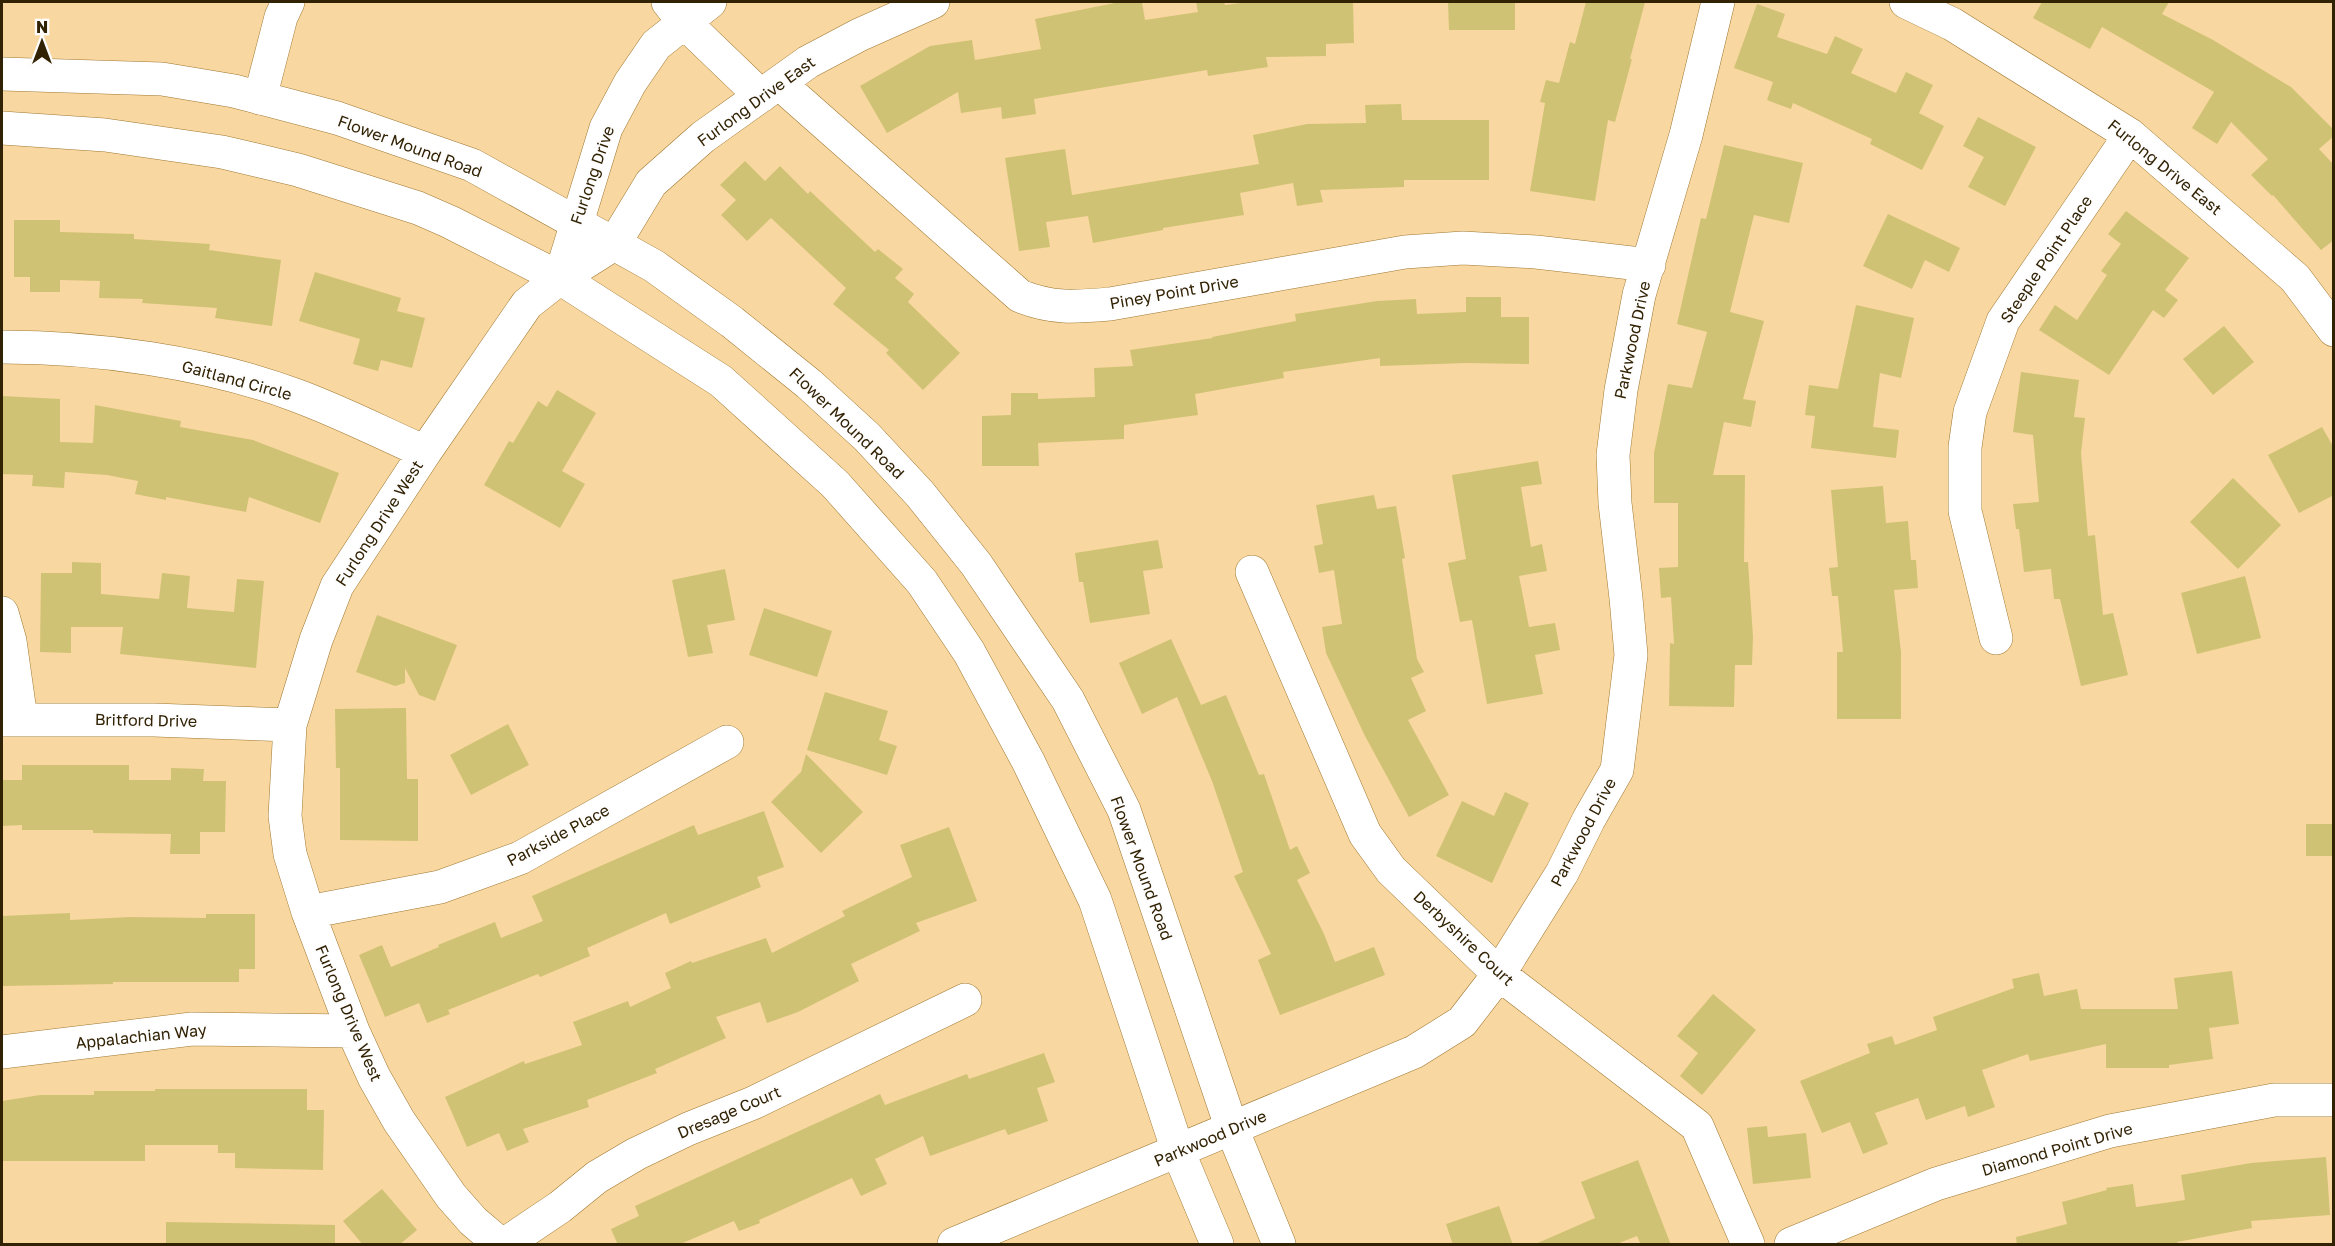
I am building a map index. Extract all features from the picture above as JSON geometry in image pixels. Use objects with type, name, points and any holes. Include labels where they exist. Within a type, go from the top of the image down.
[{"type":"street","points":[[260,98],[281,17],[288,2]]},
{"type":"street","name":"Furlong Drive","points":[[560,278],[606,128],[630,83],[676,11],[710,2]]},
{"type":"street","name":"Furlong Drive East","points":[[614,244],[651,183],[703,137],[808,62],[859,35],[933,2]]},
{"type":"street","name":"Parkwood Drive","points":[[954,1245],[1414,1052],[1462,1022],[1499,974],[1562,873],[1617,770],[1631,655],[1612,455],[1621,390],[1637,305],[1686,135],[1718,2]]},
{"type":"street","name":"Furlong Drive East","points":[[1906,2],[1952,24],[2130,135],[2295,278],[2334,330]]},
{"type":"street","name":"Piney Point Drive","points":[[676,11],[1020,296],[1041,304],[1070,308],[1110,304],[1347,260],[1428,250],[1463,248],[1536,252],[1649,265]]},
{"type":"street","name":"Flower Mound Road","points":[[2,74],[162,79],[234,91],[337,118],[472,165],[654,267],[732,322],[809,384],[867,437],[920,494],[976,564],[1068,700],[1125,810],[1232,1129],[1279,1245]]},
{"type":"street","points":[[2,128],[105,135],[171,144],[298,170],[440,217],[560,278],[721,381],[835,484],[922,582],[969,652],[1028,761],[1095,900],[1178,1151],[1217,1245]]},
{"type":"street","name":"Steeple Point Place","points":[[1996,638],[1965,511],[1965,447],[1970,412],[2002,321],[2130,135]]},
{"type":"street","name":"Furlong Drive West","points":[[502,1245],[473,1221],[444,1187],[399,1121],[374,1077],[354,1031],[308,912],[290,854],[285,816],[290,725],[316,640],[338,586],[425,452],[527,304],[560,278],[614,244]]},
{"type":"street","name":"Gaitland Circle","points":[[2,347],[111,354],[207,369],[294,394],[425,452]]},
{"type":"street","name":"Derbyshire Court","points":[[1252,572],[1365,834],[1391,870],[1499,974],[1697,1126],[1748,1245]]},
{"type":"street","points":[[2,613],[10,641],[11,720]]},
{"type":"street","name":"Britford Drive","points":[[11,720],[154,720],[290,725]]},
{"type":"street","name":"Parkside Place","points":[[308,912],[440,887],[520,858],[727,742]]},
{"type":"street","name":"Dresage Court","points":[[502,1245],[560,1207],[597,1177],[636,1154],[688,1129],[753,1104],[965,1000]]},
{"type":"street","name":"Appalachian Way","points":[[2,1052],[192,1029],[354,1031]]},
{"type":"street","name":"Diamond Point Drive","points":[[1791,1245],[1936,1184],[2110,1131],[2274,1100],[2334,1100]]},
{"type":"building","points":[[1120,2],[1142,2],[1145,20],[1198,12],[1196,2],[1224,2],[1225,5],[1249,2],[1353,2],[1354,43],[1326,44],[1326,56],[1266,57],[1268,67],[1208,76],[1207,70],[1034,99],[1036,114],[1002,119],[1001,107],[961,113],[958,92],[887,133],[860,86],[930,46],[972,40],[975,60],[1041,49],[1035,19]]},
{"type":"building","points":[[1448,2],[1515,2],[1515,30],[1449,30]]},
{"type":"building","points":[[1586,2],[1645,2],[1615,122],[1608,120],[1595,201],[1530,191],[1545,103],[1540,102],[1546,80],[1559,83],[1570,42],[1575,44]]},
{"type":"building","points":[[2042,2],[2169,2],[2162,14],[2213,40],[2291,87],[2334,130],[2334,136],[2319,149],[2334,165],[2334,240],[2321,250],[2273,195],[2251,175],[2268,159],[2231,122],[2217,144],[2192,128],[2214,92],[2102,27],[2090,49],[2033,18]]},
{"type":"building","points":[[1757,4],[1785,14],[1777,37],[1827,54],[1835,36],[1863,49],[1851,73],[1896,93],[1906,72],[1933,85],[1919,113],[1944,126],[1922,170],[1870,144],[1872,139],[1793,103],[1791,109],[1767,100],[1773,82],[1734,68]]},
{"type":"building","points":[[1401,104],[1402,120],[1489,120],[1489,180],[1404,180],[1404,187],[1320,190],[1323,202],[1297,206],[1293,183],[1240,193],[1244,215],[1163,228],[1163,230],[1093,243],[1088,216],[1046,222],[1050,247],[1019,251],[1005,158],[1065,149],[1072,195],[1259,164],[1253,135],[1307,124],[1366,123],[1365,105]]},
{"type":"building","points":[[1978,117],[2036,147],[2005,206],[1968,187],[1984,157],[1963,146]]},
{"type":"building","points":[[1724,145],[1803,163],[1789,223],[1754,215],[1730,312],[1764,321],[1743,399],[1756,401],[1751,427],[1724,422],[1713,475],[1745,475],[1744,562],[1748,562],[1753,637],[1752,665],[1735,665],[1734,707],[1669,706],[1670,643],[1674,644],[1671,597],[1661,598],[1659,568],[1678,567],[1678,503],[1654,503],[1654,453],[1668,384],[1692,388],[1707,332],[1677,324],[1701,218],[1706,219]]},
{"type":"building","points":[[745,161],[765,181],[780,166],[808,194],[810,191],[875,252],[878,249],[903,269],[895,278],[914,294],[908,302],[960,353],[923,390],[886,353],[889,350],[833,304],[846,288],[771,218],[747,241],[721,215],[736,200],[720,185]]},
{"type":"building","points":[[2126,211],[2189,258],[2165,290],[2178,300],[2164,318],[2153,310],[2109,375],[2039,330],[2055,305],[2077,320],[2107,275],[2101,271],[2121,244],[2108,234]]},
{"type":"building","points":[[1888,214],[1960,248],[1949,272],[1925,260],[1912,289],[1863,266]]},
{"type":"building","points":[[14,220],[60,220],[60,232],[134,234],[134,239],[210,244],[209,250],[281,260],[272,326],[215,318],[217,308],[142,303],[143,299],[99,298],[100,281],[60,280],[60,292],[30,292],[30,277],[14,277]]},
{"type":"building","points":[[315,272],[401,298],[397,311],[425,318],[412,368],[381,360],[378,371],[353,364],[360,339],[299,321]]},
{"type":"building","points":[[1466,297],[1501,297],[1501,317],[1529,317],[1529,364],[1466,363],[1380,366],[1380,358],[1283,372],[1284,378],[1195,394],[1198,415],[1124,425],[1124,439],[1038,443],[1039,466],[982,466],[982,416],[1011,415],[1011,393],[1038,393],[1038,399],[1095,397],[1094,368],[1133,366],[1130,350],[1213,338],[1296,321],[1295,314],[1377,301],[1416,299],[1417,314],[1466,312]]},
{"type":"building","points":[[1856,305],[1914,318],[1901,378],[1880,373],[1873,427],[1899,430],[1896,458],[1811,448],[1815,416],[1805,415],[1809,385],[1838,389]]},
{"type":"building","points":[[2224,326],[2254,362],[2213,395],[2183,359]]},
{"type":"building","points":[[2021,372],[2079,380],[2074,417],[2085,418],[2081,453],[2088,536],[2095,535],[2103,615],[2113,613],[2128,675],[2081,686],[2060,599],[2054,599],[2051,569],[2024,572],[2019,529],[2016,529],[2013,504],[2039,502],[2033,435],[2013,432]]},
{"type":"building","points":[[557,390],[596,413],[562,471],[585,484],[560,528],[484,485],[509,441],[513,443],[538,401],[547,407]]},
{"type":"building","points":[[2,396],[60,399],[60,442],[93,443],[95,405],[181,421],[180,427],[253,440],[339,473],[320,523],[249,497],[246,512],[166,497],[166,500],[135,494],[138,481],[107,475],[65,472],[64,488],[32,486],[33,475],[2,474]]},
{"type":"building","points":[[2322,427],[2334,448],[2334,495],[2299,513],[2268,455]]},
{"type":"building","points":[[1538,461],[1542,484],[1521,487],[1531,547],[1542,544],[1547,571],[1519,576],[1529,627],[1555,623],[1560,650],[1535,655],[1543,694],[1487,704],[1472,620],[1460,622],[1448,563],[1466,559],[1452,475]]},
{"type":"building","points":[[2233,478],[2281,525],[2238,569],[2190,522]]},
{"type":"building","points":[[1883,486],[1886,523],[1908,521],[1911,560],[1916,560],[1918,588],[1894,590],[1901,652],[1901,719],[1837,719],[1837,652],[1843,652],[1838,596],[1832,596],[1829,568],[1838,567],[1831,490]]},
{"type":"building","points":[[1374,495],[1377,509],[1396,506],[1405,558],[1402,559],[1417,659],[1424,672],[1411,678],[1426,711],[1408,720],[1449,795],[1409,817],[1365,736],[1326,653],[1322,627],[1342,624],[1334,570],[1319,573],[1314,546],[1323,544],[1316,505]]},
{"type":"building","points":[[1158,540],[1163,568],[1143,571],[1150,614],[1090,623],[1083,582],[1079,582],[1075,553]]},
{"type":"building","points":[[72,562],[101,563],[101,594],[159,599],[162,573],[190,576],[187,608],[234,612],[237,579],[264,581],[256,668],[120,654],[123,627],[71,627],[71,653],[40,652],[41,573],[72,573]]},
{"type":"building","points":[[725,569],[735,620],[707,625],[713,653],[688,657],[672,580]]},
{"type":"building","points":[[2245,576],[2261,638],[2197,654],[2181,593]]},
{"type":"building","points":[[764,608],[832,631],[817,677],[749,655]]},
{"type":"building","points":[[377,615],[457,645],[435,701],[419,695],[405,668],[405,683],[395,686],[356,672]]},
{"type":"building","points":[[1171,639],[1201,705],[1226,695],[1259,775],[1264,774],[1290,850],[1297,846],[1310,873],[1297,880],[1335,962],[1374,947],[1385,975],[1280,1015],[1258,960],[1271,954],[1234,876],[1243,872],[1212,781],[1177,697],[1142,714],[1119,663]]},
{"type":"building","points":[[825,692],[888,711],[879,740],[897,746],[887,775],[807,750]]},
{"type":"building","points":[[406,708],[407,779],[418,779],[418,841],[340,840],[340,768],[336,768],[335,709]]},
{"type":"building","points":[[508,724],[529,765],[471,795],[450,755]]},
{"type":"building","points":[[806,754],[863,812],[821,853],[771,802],[801,772]]},
{"type":"building","points":[[22,765],[129,765],[129,780],[171,780],[171,768],[204,769],[203,781],[226,781],[225,832],[200,832],[200,854],[170,854],[171,834],[93,833],[93,830],[22,830],[22,825],[2,826],[2,780],[22,780]]},
{"type":"building","points":[[1505,792],[1529,803],[1492,883],[1436,856],[1462,801],[1494,816]]},
{"type":"building","points":[[764,811],[784,867],[757,877],[761,887],[670,924],[666,913],[587,948],[590,956],[540,977],[538,974],[448,1010],[450,1014],[427,1023],[419,1003],[385,1017],[359,955],[382,945],[391,967],[495,922],[501,938],[543,921],[532,896],[694,825],[698,835]]},
{"type":"building","points":[[2306,824],[2334,824],[2334,856],[2306,856]]},
{"type":"building","points":[[949,827],[977,901],[916,923],[920,931],[851,964],[859,981],[798,1012],[767,1023],[760,1002],[716,1017],[726,1038],[655,1069],[657,1073],[587,1100],[589,1107],[523,1129],[529,1142],[507,1151],[499,1133],[467,1147],[445,1097],[524,1061],[525,1064],[582,1045],[573,1022],[628,1001],[630,1007],[671,988],[665,973],[691,961],[692,963],[766,938],[772,953],[845,916],[842,911],[912,877],[900,845]]},
{"type":"building","points":[[70,913],[70,920],[130,917],[206,918],[206,914],[255,914],[255,969],[239,969],[239,982],[113,982],[113,984],[2,986],[2,916]]},
{"type":"building","points":[[2232,971],[2239,1024],[2209,1028],[2213,1059],[2169,1065],[2169,1068],[2106,1068],[2106,1044],[2030,1061],[2028,1054],[1982,1070],[1995,1107],[1968,1117],[1965,1106],[1926,1120],[1918,1098],[1875,1113],[1888,1144],[1863,1154],[1850,1122],[1822,1133],[1800,1081],[1870,1053],[1867,1044],[1892,1036],[1895,1045],[1937,1030],[1933,1017],[2014,988],[2012,979],[2039,973],[2044,996],[2077,989],[2081,1009],[2178,1009],[2174,978]]},
{"type":"building","points":[[1713,994],[1756,1030],[1702,1095],[1680,1076],[1698,1053],[1677,1036]]},
{"type":"building","points":[[1044,1053],[1055,1082],[1037,1088],[1048,1121],[1008,1135],[1005,1129],[930,1156],[923,1136],[875,1159],[887,1184],[861,1196],[852,1178],[739,1231],[734,1221],[678,1245],[618,1245],[611,1229],[639,1216],[635,1206],[880,1094],[885,1105],[967,1074],[969,1079]]},
{"type":"building","points":[[155,1089],[307,1089],[307,1110],[324,1110],[323,1170],[235,1168],[235,1153],[218,1153],[218,1145],[145,1145],[145,1161],[2,1161],[2,1101],[40,1095],[94,1095],[94,1091],[155,1091]]},
{"type":"building","points":[[1767,1126],[1768,1137],[1806,1133],[1811,1178],[1753,1184],[1747,1128]]},
{"type":"building","points":[[2326,1157],[2330,1215],[2251,1221],[2252,1228],[2177,1242],[2178,1245],[2017,1245],[2016,1237],[2067,1224],[2062,1202],[2107,1190],[2106,1188],[2133,1184],[2136,1207],[2185,1200],[2181,1175],[2251,1163]]},
{"type":"building","points":[[1638,1160],[1671,1245],[1641,1245],[1637,1236],[1614,1245],[1533,1245],[1595,1218],[1581,1182]]},
{"type":"building","points":[[382,1189],[417,1230],[399,1245],[363,1245],[343,1221]]},
{"type":"building","points":[[1499,1206],[1513,1245],[1453,1245],[1446,1224]]},
{"type":"building","points":[[166,1222],[335,1225],[335,1245],[166,1245]]}]
